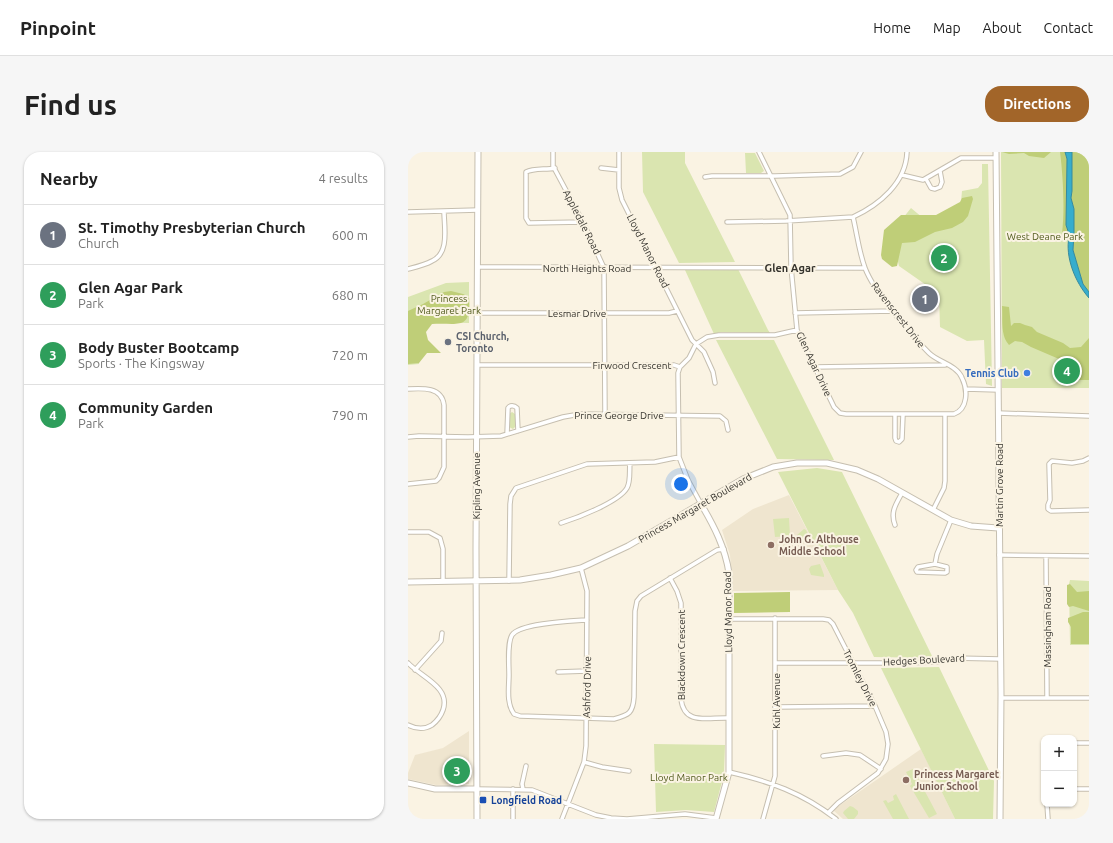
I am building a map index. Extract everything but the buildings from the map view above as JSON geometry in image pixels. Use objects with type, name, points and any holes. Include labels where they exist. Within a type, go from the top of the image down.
[{"type":"main road","name":"Kipling Avenue","points":[[477,819],[476,581],[478,152]]},
{"type":"main road","name":"Martin Grove Road","points":[[996,155],[998,528],[1001,698],[1000,819]]},
{"type":"main road","name":"Princess Margaret Boulevard","points":[[408,582],[509,581],[542,577],[581,568],[628,546],[753,474],[773,467],[805,463],[834,464],[857,470],[878,479],[951,520],[976,526],[998,528]]},
{"type":"main road","name":"Lloyd Manor Road","points":[[701,504],[717,532],[724,549],[729,573],[728,772],[716,818]]},
{"type":"main road","points":[[408,783],[435,789],[477,789]]},
{"type":"street","name":"Appledale Road","points":[[552,152],[552,163],[583,222],[604,268],[605,414]]},
{"type":"street","name":"Lloyd Manor Road","points":[[619,152],[619,188],[622,200],[692,340],[704,352],[713,372],[715,383]]},
{"type":"street","name":"Glen Agar Drive","points":[[759,152],[790,212],[791,267],[797,330],[834,407],[840,413],[895,415],[954,414],[960,412],[964,407],[966,389]]},
{"type":"street","points":[[705,177],[840,174],[853,167],[861,152]]},
{"type":"street","points":[[727,222],[853,217],[867,211],[887,195],[902,175],[907,152]]},
{"type":"street","points":[[902,175],[920,180],[926,179],[961,158],[996,155]]},
{"type":"street","points":[[555,168],[548,170],[528,170],[526,172],[526,220],[529,222],[583,222]]},
{"type":"street","points":[[601,168],[619,170]]},
{"type":"street","points":[[926,179],[931,188],[939,188],[942,182],[940,171]]},
{"type":"street","points":[[408,212],[478,210]]},
{"type":"street","points":[[408,270],[433,261],[441,254],[444,242],[444,211]]},
{"type":"street","name":"Ravenscrest Drive","points":[[853,217],[865,268],[874,286],[920,344],[934,358],[957,370],[962,377],[966,389]]},
{"type":"street","name":"North Heights Road","points":[[478,267],[865,268]]},
{"type":"street","points":[[660,275],[665,268]]},
{"type":"street","name":"Lesmar Drive","points":[[477,313],[669,313],[677,311]]},
{"type":"street","points":[[795,313],[893,311]]},
{"type":"street","points":[[696,344],[703,339],[719,335],[775,335],[797,330]]},
{"type":"street","name":"Firwood Crescent","points":[[477,364],[674,365],[680,367],[689,358],[696,344]]},
{"type":"street","points":[[814,367],[948,366]]},
{"type":"street","name":"Lloyd Manor Road","points":[[680,367],[678,373],[679,457],[688,480],[701,504]]},
{"type":"street","points":[[408,389],[429,389],[437,391],[442,397],[444,405],[444,467],[439,478],[436,481],[408,484]]},
{"type":"street","points":[[966,389],[998,390]]},
{"type":"street","points":[[507,434],[508,408],[510,406],[517,408],[518,431]]},
{"type":"street","points":[[998,413],[1089,416]]},
{"type":"street","name":"Prince George Drive","points":[[408,437],[501,436],[570,415],[605,414],[720,416],[726,421],[728,430]]},
{"type":"street","points":[[895,415],[895,438],[896,441],[899,442],[902,439],[902,415]]},
{"type":"street","points":[[933,510],[944,488],[945,481],[946,415]]},
{"type":"street","points":[[509,581],[510,504],[511,496],[516,488],[586,464],[661,462],[679,457]]},
{"type":"street","points":[[1089,458],[1072,463],[1052,461],[1049,464],[1050,500],[1048,505],[1048,509],[1052,511],[1089,510]]},
{"type":"street","points":[[561,523],[582,516],[603,506],[624,492],[629,485],[630,463]]},
{"type":"street","points":[[895,525],[893,511],[902,493]]},
{"type":"street","points":[[935,564],[937,554],[951,520]]},
{"type":"street","points":[[408,532],[429,532],[440,538],[443,549],[443,581]]},
{"type":"street","points":[[587,620],[543,624],[520,629],[512,636],[509,650],[509,701],[514,714],[520,716],[614,718],[625,716],[630,713],[634,697],[636,601],[644,593],[717,550],[724,549]]},
{"type":"street","points":[[999,555],[1089,556]]},
{"type":"street","name":"Massingham Road","points":[[1046,556],[1047,697]]},
{"type":"street","points":[[935,564],[947,567],[947,572],[921,573],[917,572],[916,570],[918,567],[935,564]]},
{"type":"street","name":"Ashford Drive","points":[[562,819],[584,762],[586,746],[587,591],[581,568]]},
{"type":"street","name":"Blackdown Crescent","points":[[670,578],[681,603],[682,708],[685,712],[696,718],[728,718]]},
{"type":"street","name":"Tromley Drive","points":[[729,618],[823,619],[831,621],[875,706],[888,739],[886,759],[878,773],[838,803],[828,813]]},
{"type":"street","name":"Kuhl Avenue","points":[[763,819],[775,776],[775,618]]},
{"type":"street","points":[[415,670],[442,642],[442,633]]},
{"type":"street","name":"Hedges Boulevard","points":[[776,663],[937,662],[953,658],[1000,659]]},
{"type":"street","points":[[408,663],[440,689],[444,699],[440,716],[432,725],[423,729],[417,729],[408,725]]},
{"type":"street","points":[[558,672],[587,671]]},
{"type":"street","points":[[1001,698],[1089,698]]},
{"type":"street","points":[[776,707],[875,706]]},
{"type":"street","points":[[1077,743],[1089,743]]},
{"type":"street","points":[[823,756],[846,753],[860,755],[881,768]]},
{"type":"street","points":[[584,762],[602,767],[629,771]]},
{"type":"street","points":[[523,789],[522,784],[526,766]]},
{"type":"street","points":[[728,772],[784,787],[804,797],[836,819]]},
{"type":"street","points":[[477,789],[523,789],[536,791],[596,815],[611,818],[626,819],[690,814],[716,818]]},
{"type":"street","points":[[513,789],[513,819]]},
{"type":"street","points":[[1077,789],[1089,789]]},
{"type":"street","points":[[1047,807],[1048,819]]},
{"type":"shaded area","name":"John G. Althouse Middle School","points":[[789,495],[838,590],[733,591],[730,555],[722,530],[753,509]]},
{"type":"shaded area","points":[[469,731],[469,784],[436,785],[408,779],[408,773],[415,755],[443,748]]},
{"type":"shaded area","name":"Princess Margaret Junior School","points":[[921,749],[955,819],[843,819],[833,810]]},
{"type":"green space","points":[[642,152],[685,152],[685,163],[735,262],[679,263],[643,192]]},
{"type":"green space","name":"West Deane Park","points":[[1001,152],[1089,152],[1089,388],[1002,388]]},
{"type":"green space","points":[[1002,152],[1051,152],[1044,158],[1029,156],[1024,153],[1009,154]]},
{"type":"green space","points":[[1060,152],[1065,152],[1067,159],[1066,225],[1068,231],[1065,235],[1062,233],[1063,192]]},
{"type":"green space","points":[[1072,152],[1089,152],[1089,292],[1083,284],[1073,250],[1074,209],[1071,198]]},
{"type":"green space","points":[[745,153],[755,153],[764,171],[761,173],[746,173]]},
{"type":"green space","points":[[982,164],[988,164],[992,386],[986,384],[984,340],[967,341],[940,327],[939,294],[899,266],[891,233],[911,208],[923,218],[960,212],[962,191],[978,188],[982,183]]},
{"type":"green space","points":[[972,196],[973,199],[968,216],[963,222],[952,228],[935,232],[915,242],[902,243],[897,266],[892,267],[882,259],[881,255],[884,230],[901,215],[936,215],[960,202],[962,198]]},
{"type":"green space","points":[[738,269],[770,333],[721,332],[714,334],[685,270]]},
{"type":"green space","name":"Princess Margaret Park","points":[[469,282],[469,323],[419,322],[419,364],[408,365],[408,297],[446,283]]},
{"type":"green space","name":"Princess Margaret Park","points":[[451,291],[469,297],[468,316],[461,323],[432,324],[426,332],[428,340],[441,353],[427,353],[419,363],[408,364],[408,311],[444,292]]},
{"type":"green space","points":[[1002,306],[1009,307],[1011,326],[1014,323],[1020,323],[1032,327],[1037,332],[1063,343],[1070,348],[1081,347],[1089,338],[1089,380],[1077,380],[1076,363],[1059,359],[1022,342],[1015,341],[1009,345],[1004,337],[1002,327]]},
{"type":"green space","points":[[716,340],[774,340],[834,460],[777,459]]},
{"type":"green space","points":[[512,412],[515,414],[515,427],[513,429],[509,427],[509,414]]},
{"type":"green space","points":[[817,468],[842,472],[933,658],[874,657],[853,613],[838,590],[778,472]]},
{"type":"green space","points":[[789,518],[790,536],[775,537],[773,519]]},
{"type":"green space","points":[[804,529],[806,530],[810,539],[801,543],[797,539],[797,535]]},
{"type":"green space","points":[[820,564],[824,577],[811,575],[809,569],[811,566]]},
{"type":"green space","points":[[1070,580],[1089,581],[1089,645],[1070,645]]},
{"type":"green space","points":[[1070,584],[1077,592],[1089,591],[1089,611],[1073,606],[1069,607],[1067,604],[1067,585]]},
{"type":"green space","points":[[790,592],[790,612],[734,613],[734,593]]},
{"type":"green space","points":[[1083,612],[1089,612],[1089,644],[1071,644],[1071,627],[1068,622],[1068,618]]},
{"type":"green space","points":[[939,667],[994,781],[993,819],[955,819],[881,668]]},
{"type":"green space","name":"Lloyd Manor Park","points":[[654,744],[725,745],[724,774],[714,812],[686,810],[656,812]]},
{"type":"green space","points":[[913,769],[937,814],[929,818],[910,786],[912,784],[906,772]]},
{"type":"green space","points":[[896,794],[909,819],[893,819],[883,801],[886,800],[888,803],[894,800],[893,796]]},
{"type":"green space","points":[[850,806],[858,811],[858,814],[854,819],[848,819],[843,813]]},
{"type":"water","points":[[1065,152],[1072,152],[1071,198],[1074,209],[1073,250],[1083,284],[1089,292],[1089,298],[1075,277],[1068,253],[1069,237],[1065,235],[1068,231],[1066,225],[1067,159]]},
{"type":"place","name":"Glen Agar Park","points":[[944,258]]},
{"type":"place","name":"St. Timothy Presbyterian Church","points":[[925,299]]},
{"type":"place","name":"CSI Church, Toronto","points":[[448,342]]},
{"type":"place","name":"Community Garden","points":[[1067,371]]},
{"type":"place","name":"Tennis Club","points":[[1027,373]]},
{"type":"place","name":"John G. Althouse Middle School","points":[[771,545]]},
{"type":"place","name":"Body Buster Bootcamp","points":[[457,771]]},
{"type":"place","name":"Princess Margaret Junior School","points":[[906,780]]},
{"type":"place","name":"Longfield Road","points":[[483,800]]},
{"type":"district","name":"Glen Agar","points":[[790,268]]}]
